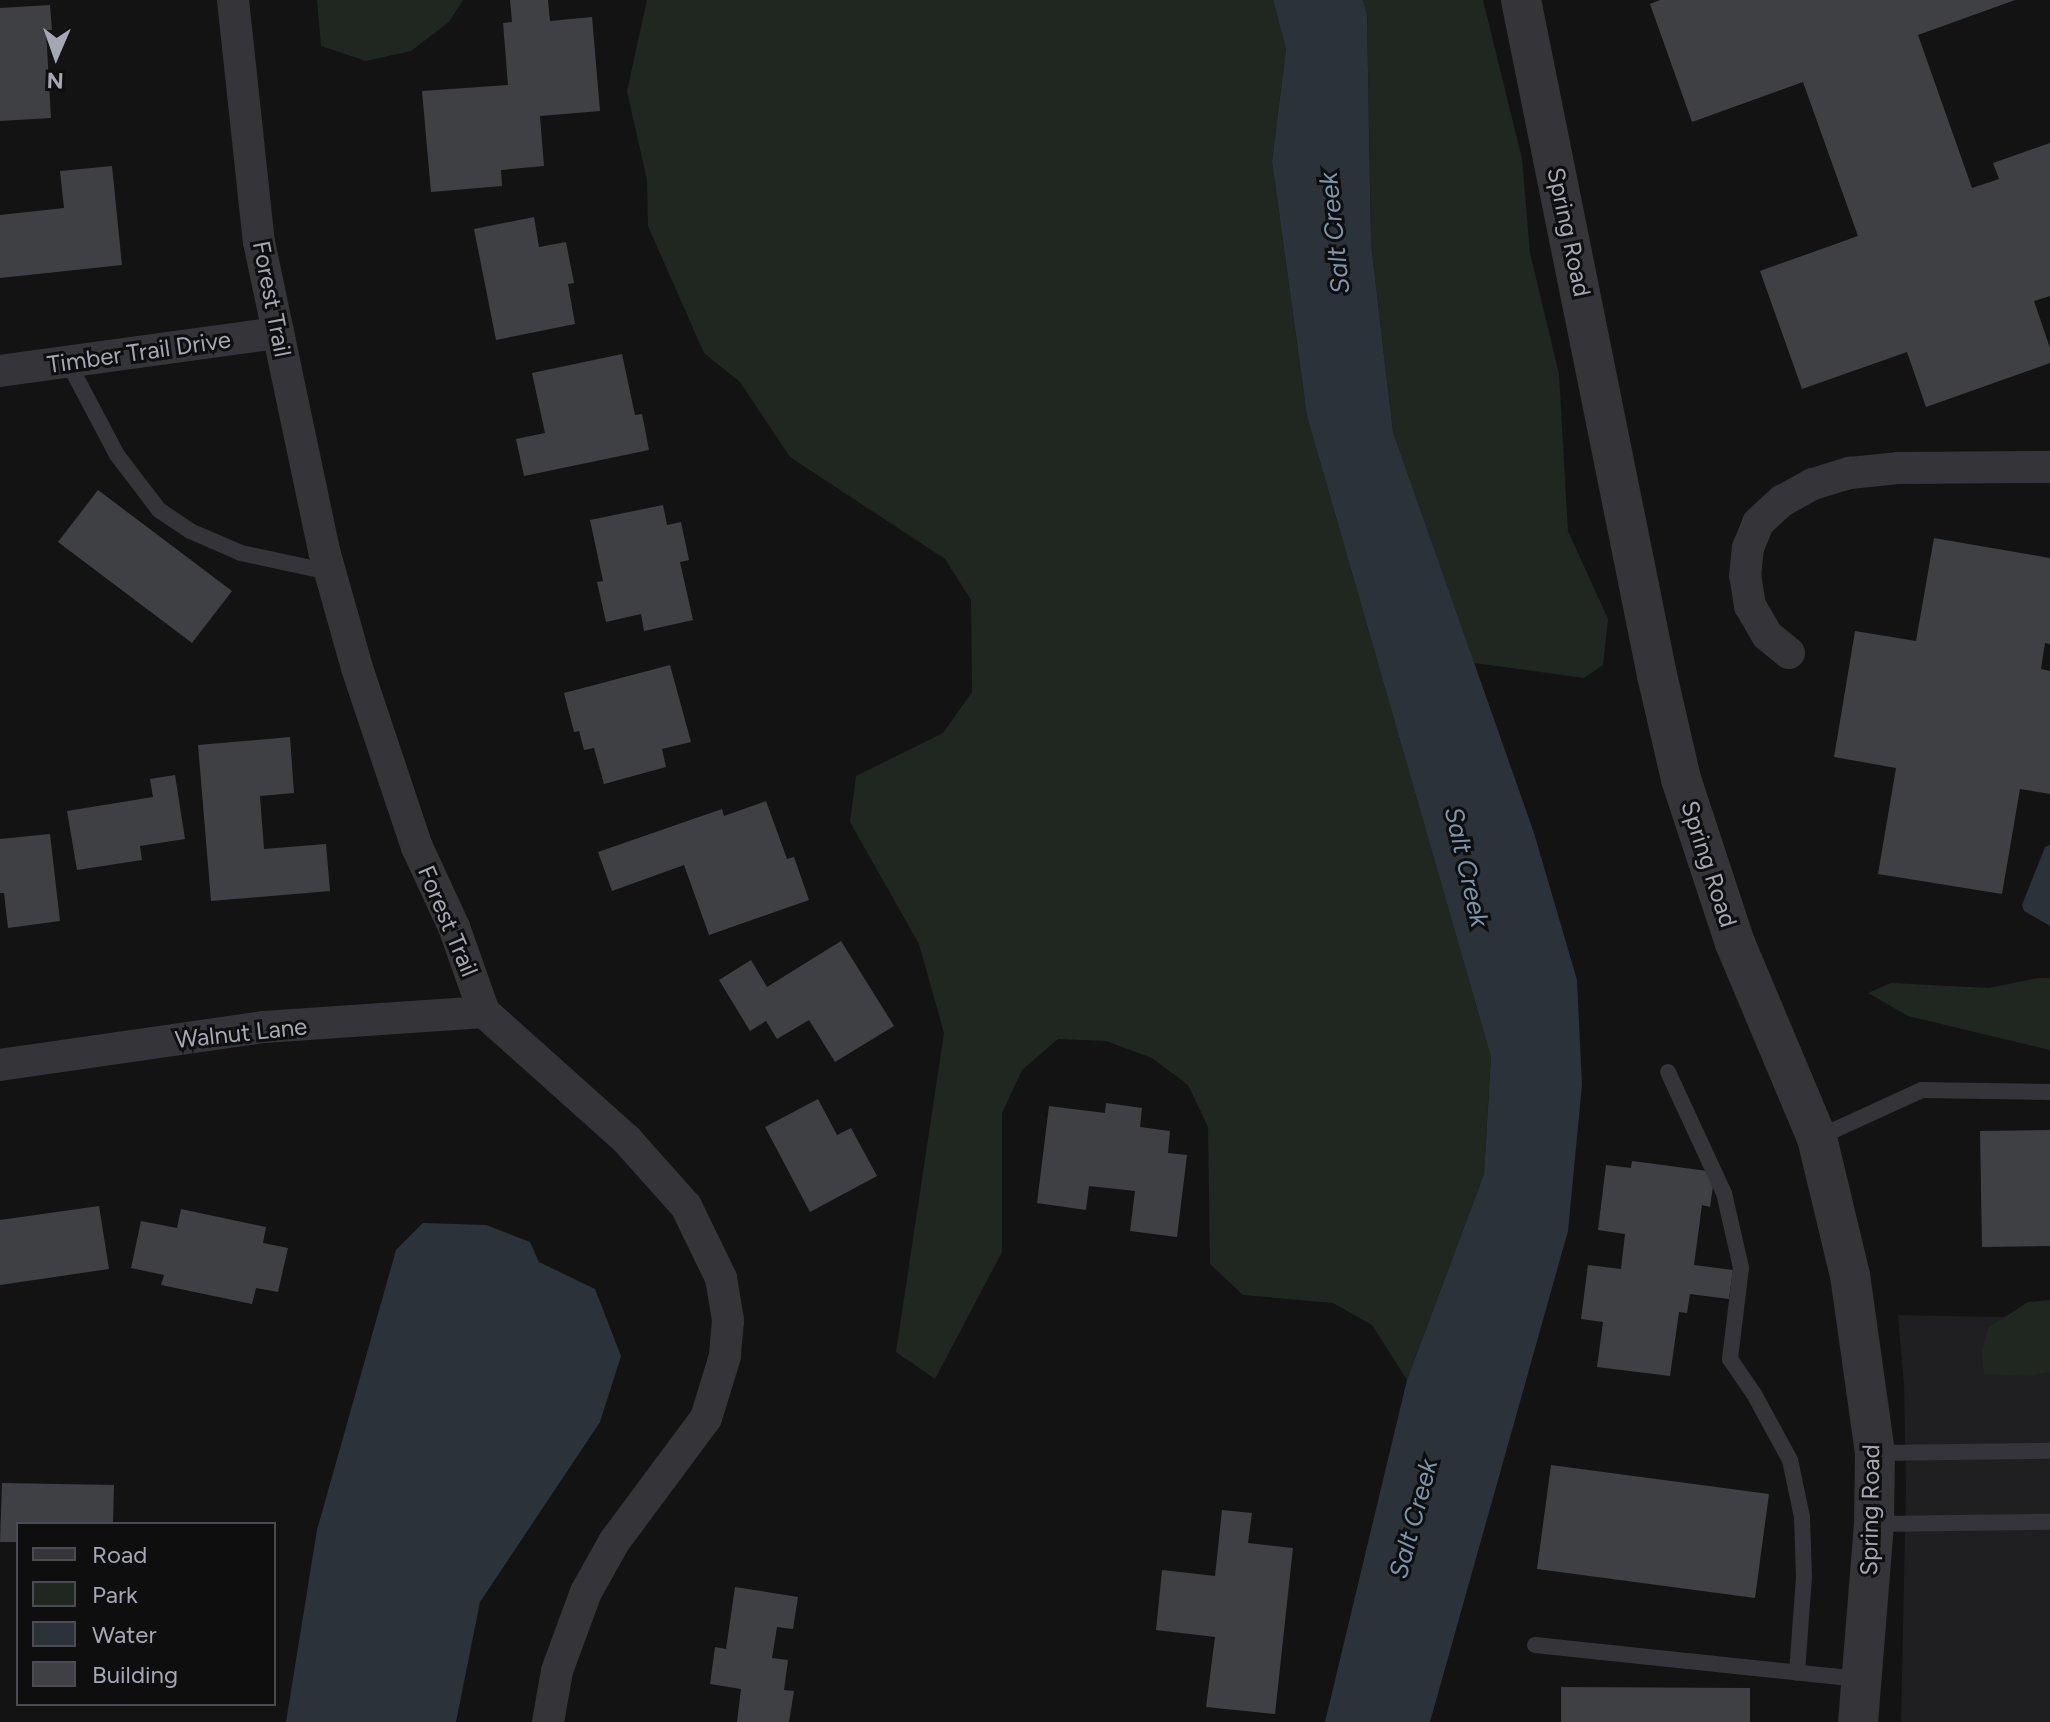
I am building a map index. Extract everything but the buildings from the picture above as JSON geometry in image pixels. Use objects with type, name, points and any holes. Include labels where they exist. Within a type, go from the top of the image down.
[{"type":"street","name":"Forest Trail","points":[[233,0],[259,242],[278,333],[330,572],[357,668],[417,847],[454,927],[484,1012],[626,1139],[686,1206],[721,1278],[728,1320],[722,1370],[706,1418],[614,1542],[586,1592],[557,1671],[548,1722]]},
{"type":"street","name":"Spring Road","points":[[1521,0],[1654,661],[1681,779],[1730,929],[1775,1045],[1817,1138],[1850,1275],[1875,1453],[1874,1524],[1858,1722]]},
{"type":"street","name":"Timber Trail Drive","points":[[0,371],[278,333]]},
{"type":"street","points":[[1789,653],[1767,635],[1750,606],[1745,576],[1748,548],[1758,523],[1782,501],[1813,484],[1850,473],[1898,468],[2050,467]]},
{"type":"street","name":"Walnut Lane","points":[[0,1065],[264,1027],[484,1012]]},
{"type":"lane","points":[[68,362],[117,455],[159,510],[190,531],[241,553],[330,572]]},
{"type":"lane","points":[[1668,1072],[1724,1193],[1741,1268],[1730,1359],[1754,1394],[1790,1460],[1802,1517],[1804,1577],[1797,1673]]},
{"type":"lane","points":[[1817,1138],[1922,1090],[2050,1092]]},
{"type":"lane","points":[[1875,1453],[2050,1451]]},
{"type":"lane","points":[[1874,1524],[2050,1522]]},
{"type":"lane","points":[[1535,1645],[1861,1679]]},
{"type":"shaded area","points":[[1898,1315],[2050,1318],[2050,1722],[1901,1722],[1906,1487],[1904,1385]]},
{"type":"green space","points":[[317,0],[463,0],[449,22],[411,51],[366,61],[321,46]]},
{"type":"green space","points":[[647,0],[1273,0],[1286,49],[1272,161],[1307,416],[1491,1057],[1484,1174],[1407,1380],[1372,1325],[1333,1303],[1243,1295],[1210,1264],[1208,1127],[1188,1085],[1152,1058],[1106,1041],[1058,1039],[1022,1070],[1002,1113],[1002,1252],[935,1379],[896,1352],[944,1033],[919,944],[850,822],[856,776],[943,733],[972,692],[971,600],[945,559],[790,457],[740,382],[704,353],[648,226],[647,180],[627,91]]},
{"type":"green space","points":[[1363,0],[1483,0],[1522,159],[1530,253],[1559,374],[1568,531],[1608,619],[1603,665],[1584,678],[1474,663],[1393,432],[1371,244],[1367,15]]},
{"type":"green space","points":[[2050,978],[2050,1050],[1908,1016],[1868,993],[1891,983],[1989,988]]},
{"type":"green space","points":[[2050,1300],[2050,1372],[2028,1376],[1984,1374],[1982,1351],[1988,1328],[2028,1302]]},
{"type":"water","name":"Salt Creek","points":[[1273,0],[1363,0],[1367,15],[1371,244],[1393,432],[1534,833],[1577,980],[1582,1085],[1568,1231],[1430,1722],[1325,1722],[1407,1380],[1484,1174],[1491,1057],[1307,416],[1272,161],[1286,49]]},
{"type":"water","points":[[2050,845],[2050,926],[2024,911],[2022,905],[2045,847]]},
{"type":"water","points":[[423,1223],[486,1225],[530,1242],[539,1262],[595,1289],[621,1356],[600,1422],[480,1602],[456,1722],[286,1722],[317,1530],[396,1250]]}]
